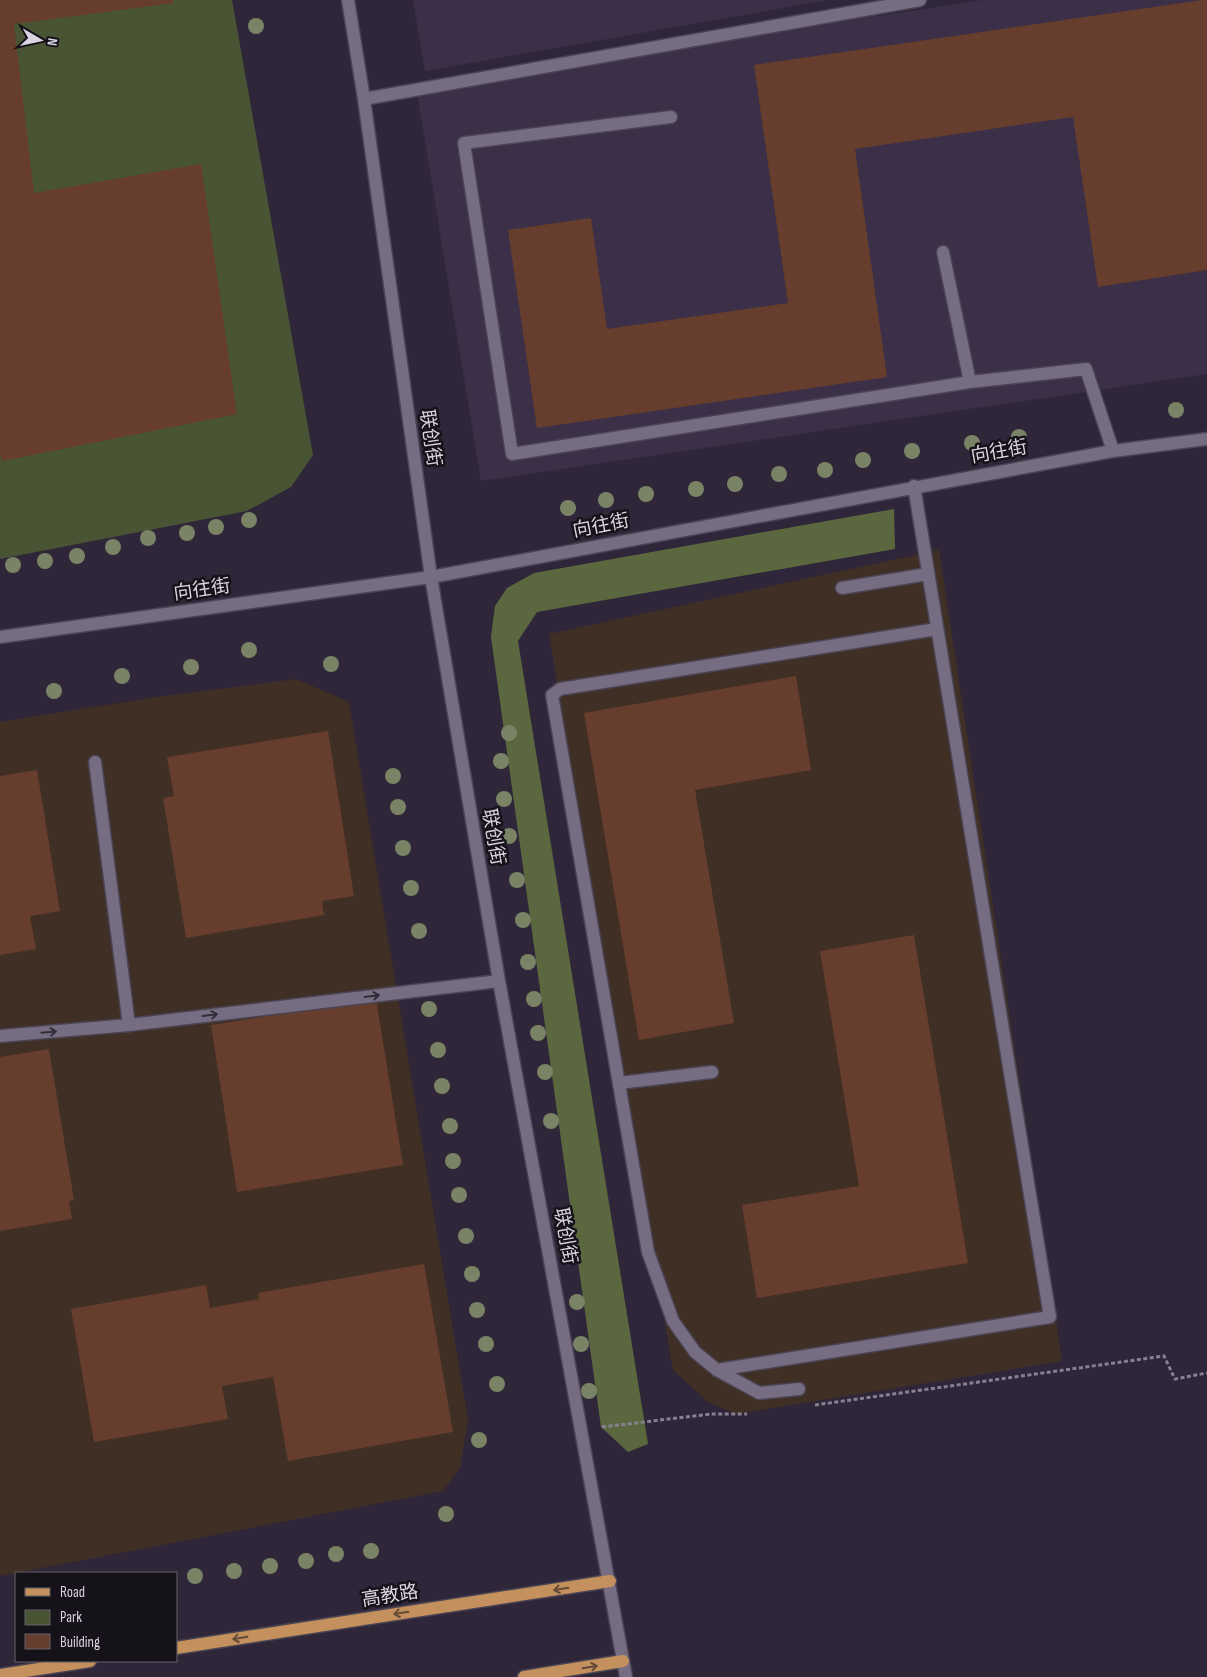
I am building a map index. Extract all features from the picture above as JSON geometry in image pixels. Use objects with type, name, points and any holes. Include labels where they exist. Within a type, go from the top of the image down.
[{"type":"main road","name":"高教路","points":[[178,1648],[610,1581]]},
{"type":"main road","points":[[524,1677],[623,1661]]},
{"type":"main road","points":[[0,1674],[83,1662]]},
{"type":"street","name":"联创街","points":[[348,0],[364,99],[431,577],[499,982],[610,1581],[626,1677]]},
{"type":"street","points":[[364,99],[920,0]]},
{"type":"street","points":[[672,117],[464,143],[512,454],[970,382],[1086,369],[1113,451]]},
{"type":"street","points":[[943,252],[970,382]]},
{"type":"street","name":"向往街","points":[[0,637],[431,577],[914,486],[1113,451],[1207,439]]},
{"type":"street","points":[[717,1370],[1050,1317],[914,486]]},
{"type":"street","points":[[842,588],[928,574]]},
{"type":"street","points":[[799,1390],[759,1393],[717,1370],[695,1352],[673,1321],[648,1252],[552,695],[560,689],[937,629]]},
{"type":"street","points":[[95,762],[129,1024]]},
{"type":"street","points":[[0,1036],[129,1024],[499,982]]},
{"type":"street","points":[[619,1083],[712,1072]]},
{"type":"path","points":[[814,1406],[1164,1356],[1175,1379],[1207,1373]]},
{"type":"path","points":[[581,1429],[711,1414],[755,1414]]},
{"type":"shaded area","points":[[413,0],[829,0],[425,71]]},
{"type":"shaded area","points":[[982,0],[1207,0],[1207,374],[481,481],[416,87]]},
{"type":"shaded area","points":[[939,550],[1062,1361],[736,1414],[708,1402],[673,1370],[549,634]]},
{"type":"shaded area","points":[[296,679],[349,702],[468,1420],[460,1468],[443,1491],[0,1576],[0,722],[156,697]]},
{"type":"green space","points":[[0,0],[232,0],[313,455],[291,487],[247,511],[0,559]]},
{"type":"green space","points":[[894,509],[895,549],[537,612],[518,641],[648,1444],[628,1452],[601,1427],[491,637],[495,606],[507,588],[534,573]]},
{"type":"building","points":[[0,0],[173,0],[174,3],[14,24],[34,193],[201,164],[237,414],[2,461],[0,452]]},
{"type":"building","points":[[1207,0],[1207,270],[1098,287],[1073,117],[855,149],[887,377],[537,428],[508,230],[591,218],[607,329],[788,303],[754,65]]},
{"type":"building","points":[[796,676],[811,770],[695,790],[734,1023],[639,1040],[584,713]]},
{"type":"building","points":[[328,731],[354,896],[322,901],[324,915],[186,938],[163,798],[174,796],[167,757]]},
{"type":"building","points":[[37,770],[60,911],[30,916],[36,949],[0,955],[0,776]]},
{"type":"building","points":[[914,935],[968,1263],[757,1298],[742,1205],[859,1186],[820,951]]},
{"type":"building","points":[[376,999],[403,1165],[237,1192],[211,1025]]},
{"type":"building","points":[[49,1049],[74,1200],[69,1201],[72,1219],[0,1231],[0,1057]]},
{"type":"building","points":[[424,1264],[453,1432],[288,1461],[273,1377],[222,1386],[228,1419],[94,1442],[71,1309],[206,1285],[210,1308],[259,1299],[258,1293]]}]
